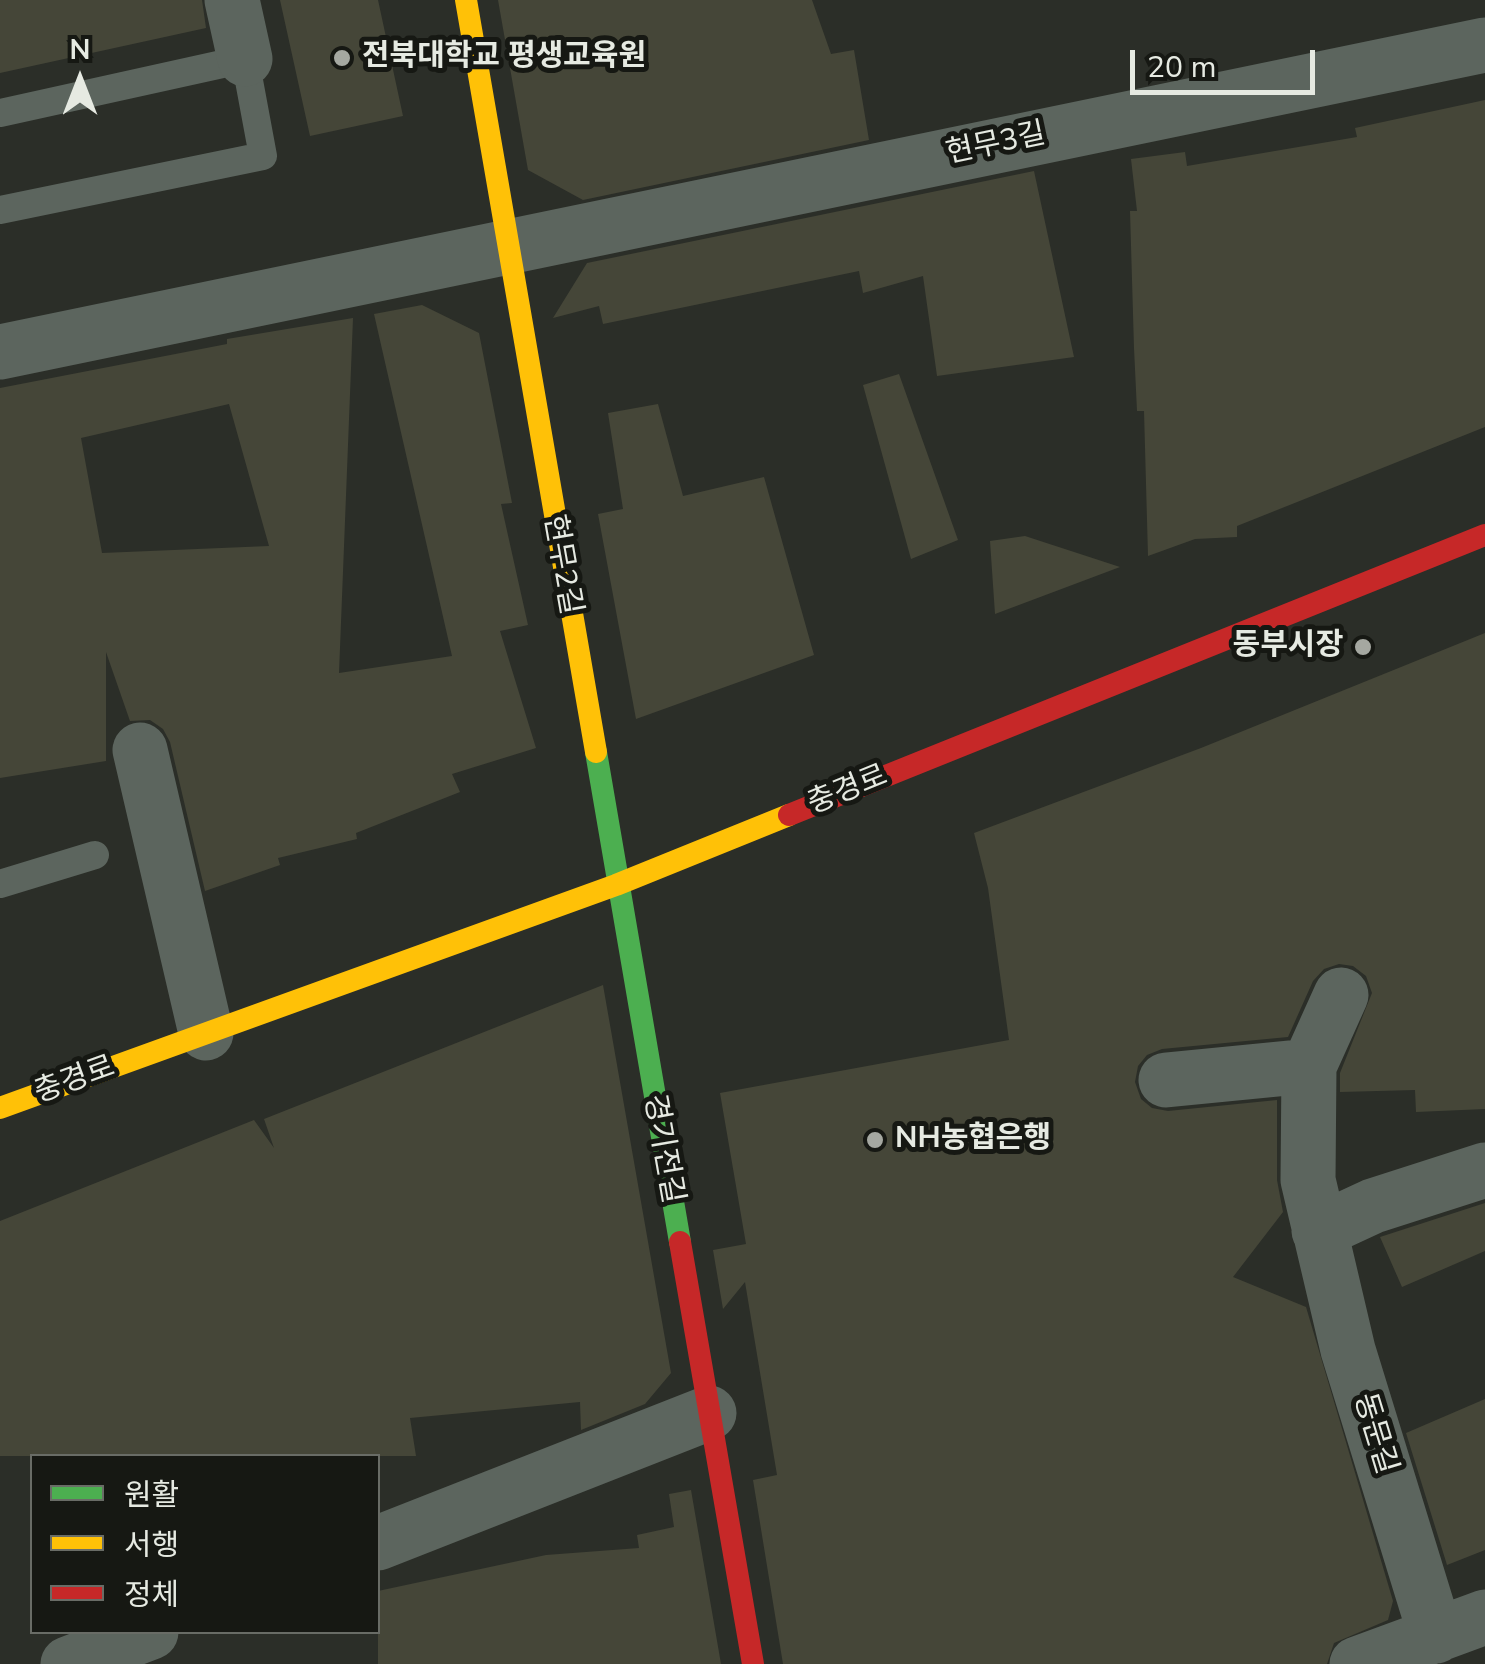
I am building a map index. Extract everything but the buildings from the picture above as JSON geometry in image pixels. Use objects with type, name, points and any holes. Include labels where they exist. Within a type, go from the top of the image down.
[{"type":"street","points":[[232,0],[245,59]]},
{"type":"street","name":"현무2길","points":[[466,0],[616,885]]},
{"type":"street","name":"현무3길","points":[[507,244],[1485,45]]},
{"type":"street","points":[[0,352],[507,244]]},
{"type":"street","name":"충경로","points":[[0,1108],[616,885],[1485,534]]},
{"type":"street","points":[[140,750],[206,1033]]},
{"type":"street","name":"경기전길","points":[[616,885],[753,1664]]},
{"type":"street","name":"동문길","points":[[1341,995],[1309,1066],[1308,1180],[1348,1350],[1460,1626],[1357,1664]]},
{"type":"street","points":[[1166,1080],[1309,1066]]},
{"type":"street","points":[[1319,1231],[1373,1206],[1485,1170]]},
{"type":"street","points":[[380,1542],[709,1413]]},
{"type":"street","points":[[68,1664],[146,1634]]},
{"type":"lane","points":[[0,113],[245,59],[264,156],[0,210]]},
{"type":"lane","points":[[0,884],[95,856]]},
{"type":"traffic: fast","points":[[596,752],[680,1242]]},
{"type":"traffic: slow","points":[[466,0],[596,752]]},
{"type":"traffic: slow","points":[[0,1108],[616,885],[789,815]]},
{"type":"traffic: jam","points":[[789,815],[1485,535]]},
{"type":"traffic: jam","points":[[680,1242],[753,1664]]},
{"type":"place","name":"전북대학교 평생교육원","points":[[342,58]]},
{"type":"place","name":"동부시장","points":[[1363,647]]},
{"type":"place","name":"NH농협은행","points":[[875,1140]]}]
